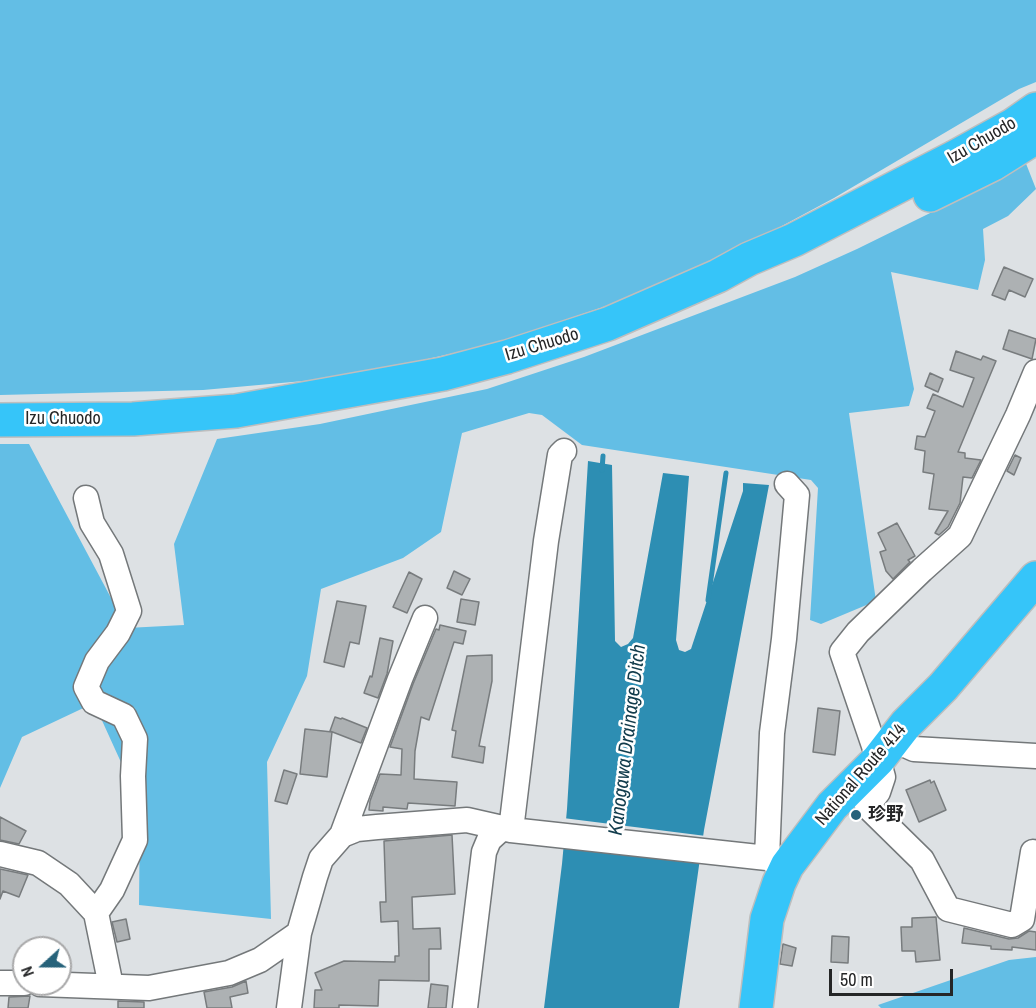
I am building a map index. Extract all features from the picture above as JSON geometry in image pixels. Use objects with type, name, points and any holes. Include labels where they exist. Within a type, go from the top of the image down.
[{"type":"highway","points":[[746,267],[807,222],[961,133],[1036,84]]},
{"type":"highway","name":"Izu Chuodo","points":[[0,420],[133,419],[236,411],[443,374],[507,357],[608,324],[718,276],[746,267],[955,157],[1013,125],[1036,109]]},
{"type":"highway","name":"Izu Chuodo","points":[[0,430],[121,428],[234,420],[354,401],[508,367],[611,333],[959,165],[1036,119]]},
{"type":"highway","points":[[746,267],[777,266],[831,242],[993,164],[1036,137]]},
{"type":"highway","name":"National Route 414","points":[[756,1008],[767,919],[779,883],[767,861],[832,806],[886,750],[906,723],[943,687],[1036,578]]},
{"type":"street","points":[[1033,852],[1022,919],[1012,925],[948,909],[922,861],[867,806],[878,792],[883,777],[886,750],[842,652],[858,632],[960,536],[1036,372]]},
{"type":"street","points":[[511,830],[542,579],[560,455],[564,451]]},
{"type":"street","points":[[289,1008],[299,933],[321,859],[342,835],[357,829],[467,820],[511,830],[767,861],[772,733],[784,639],[797,495],[787,484]]},
{"type":"street","points":[[86,498],[92,523],[111,554],[129,611],[118,633],[98,661],[86,687],[94,702],[124,716],[135,739],[133,776],[135,840],[112,890],[96,913]]},
{"type":"street","points":[[342,835],[425,618]]},
{"type":"street","points":[[886,750],[914,749],[1036,756]]},
{"type":"street","points":[[465,1008],[484,852],[489,840],[511,830]]},
{"type":"street","points":[[0,854],[38,864],[69,884],[96,913],[111,986]]},
{"type":"street","points":[[72,985],[149,988],[229,973],[260,960],[299,933]]},
{"type":"shaded area","points":[[0,0],[1036,0],[1036,82],[1019,89],[834,198],[754,241],[618,302],[494,344],[348,377],[203,390],[0,395]]},
{"type":"shaded area","points":[[1025,161],[1036,189],[1008,216],[983,229],[985,260],[978,290],[891,272],[914,389],[909,406],[849,413],[876,601],[821,624],[810,620],[818,488],[811,480],[582,445],[542,415],[529,413],[462,433],[441,532],[403,558],[321,589],[307,676],[267,762],[271,919],[139,905],[140,804],[94,703],[22,737],[0,788],[0,444],[29,444],[127,628],[184,625],[174,544],[217,439],[320,424],[487,389],[584,357],[795,277],[983,187]]},
{"type":"shaded area","points":[[1036,957],[1036,1008],[881,1008],[878,1005],[1009,960]]},
{"type":"water","name":"Kanogawa Drainage Ditch","points":[[588,461],[612,465],[615,641],[621,647],[633,638],[663,473],[689,476],[676,640],[679,650],[685,652],[691,649],[743,491],[743,483],[769,485],[704,830],[679,1008],[544,1008],[567,809]]},
{"type":"pier","points":[[563,818],[706,836],[703,860],[561,842]]},
{"type":"building","points":[[1004,267],[1033,279],[1025,297],[1009,290],[1005,300],[992,295]]},
{"type":"building","points":[[1009,330],[1036,339],[1032,359],[1003,349]]},
{"type":"building","points":[[956,351],[981,360],[983,356],[996,361],[958,452],[965,453],[965,458],[981,460],[972,478],[963,477],[960,503],[948,527],[939,535],[935,533],[948,511],[929,509],[934,474],[923,472],[925,451],[915,449],[917,436],[925,437],[935,411],[927,408],[933,394],[963,407],[974,378],[950,370]]},
{"type":"building","points":[[930,373],[943,379],[938,392],[925,386]]},
{"type":"building","points":[[1015,455],[1021,458],[1014,475],[1007,471]]},
{"type":"building","points":[[897,523],[915,556],[908,560],[910,562],[893,579],[886,571],[880,552],[886,550],[878,533]]},
{"type":"building","points":[[454,571],[470,579],[462,595],[447,588]]},
{"type":"building","points":[[409,572],[422,579],[407,613],[393,607]]},
{"type":"building","points":[[461,599],[479,602],[475,625],[457,622]]},
{"type":"building","points":[[337,601],[366,606],[359,644],[350,642],[344,667],[324,662]]},
{"type":"building","points":[[440,625],[466,631],[463,644],[454,642],[429,720],[421,717],[415,751],[414,779],[457,782],[455,806],[408,803],[407,809],[383,807],[383,811],[369,810],[380,774],[401,775],[402,749],[390,747],[413,684],[436,629],[439,630]]},
{"type":"building","points":[[380,638],[393,641],[387,674],[378,698],[364,693],[370,676],[372,677]]},
{"type":"building","points":[[492,655],[492,681],[479,746],[485,747],[483,763],[452,757],[456,731],[452,730],[467,656]]},
{"type":"building","points":[[818,708],[840,711],[835,755],[813,752]]},
{"type":"building","points":[[335,717],[367,728],[361,743],[330,731]]},
{"type":"building","points":[[305,729],[332,732],[327,777],[300,774]]},
{"type":"building","points":[[284,770],[297,774],[287,804],[275,801]]},
{"type":"building","points":[[930,780],[931,783],[934,781],[946,810],[919,822],[906,790]]},
{"type":"building","points":[[0,817],[26,831],[19,844],[0,840]]},
{"type":"building","points":[[452,835],[455,894],[412,897],[413,929],[440,928],[441,949],[429,949],[429,981],[379,980],[378,1006],[339,1005],[339,1008],[314,1008],[315,990],[322,990],[315,973],[344,961],[395,962],[395,956],[399,956],[398,921],[381,922],[380,902],[386,902],[384,841]]},
{"type":"building","points":[[0,869],[28,875],[19,897],[3,891],[0,899]]},
{"type":"building","points":[[936,917],[940,960],[916,962],[915,951],[902,951],[901,927],[912,927],[912,918]]},
{"type":"building","points":[[126,919],[130,939],[117,942],[112,922]]},
{"type":"building","points":[[964,928],[1009,939],[1018,938],[1029,931],[1036,932],[1036,950],[1012,947],[1012,950],[991,949],[991,946],[962,943]]},
{"type":"building","points":[[832,936],[849,937],[848,963],[831,962]]},
{"type":"building","points":[[783,944],[796,948],[792,966],[780,964]]},
{"type":"building","points":[[246,981],[248,993],[230,997],[232,1008],[207,1008],[204,992],[232,987]]},
{"type":"building","points":[[431,984],[448,986],[446,1008],[428,1008]]},
{"type":"building","points":[[30,996],[28,1008],[8,1008],[9,997]]},
{"type":"building","points":[[118,1001],[144,1002],[144,1008],[118,1008]]},
{"type":"waterway","points":[[602,470],[603,456]]},
{"type":"waterway","points":[[708,600],[726,473]]},
{"type":"place","name":"珍野","points":[[856,815]]}]
